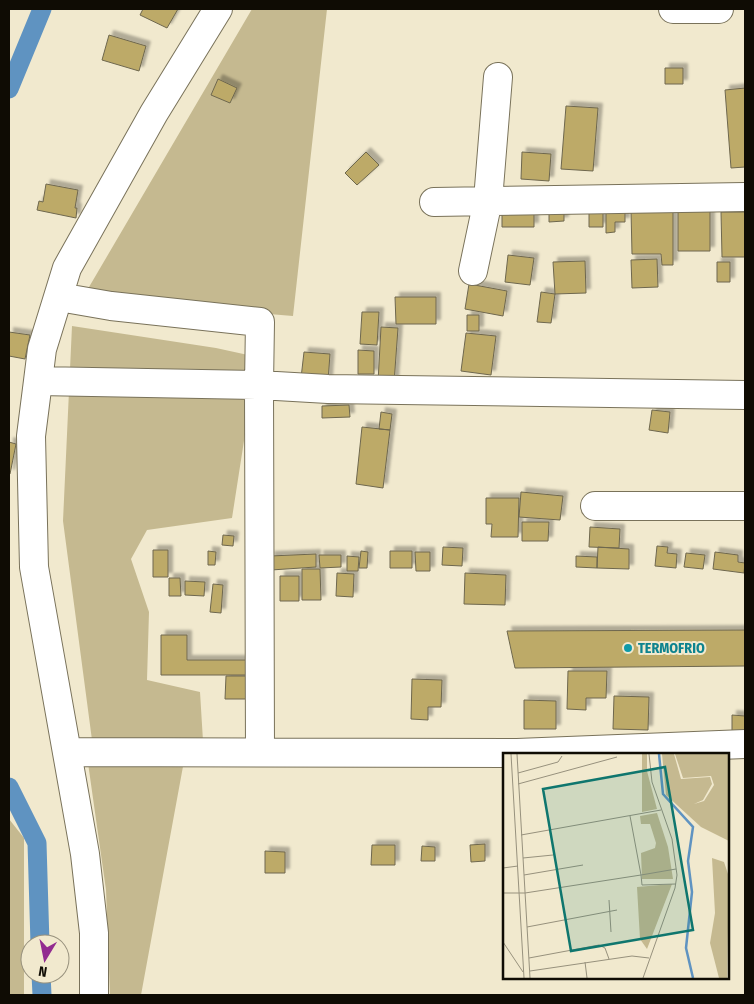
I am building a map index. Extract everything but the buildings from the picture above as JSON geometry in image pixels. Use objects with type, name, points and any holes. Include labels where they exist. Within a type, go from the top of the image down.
[{"type":"street","points":[[94,995],[94,933],[86,864],[34,567],[31,436],[42,349],[68,268],[154,113],[218,9]]},
{"type":"street","points":[[673,9],[719,9]]},
{"type":"street","points":[[473,270],[488,200],[498,77]]},
{"type":"street","points":[[434,202],[745,197]]},
{"type":"street","points":[[59,297],[111,306],[260,322],[260,752]]},
{"type":"street","points":[[38,381],[259,385],[328,389],[745,395]]},
{"type":"street","points":[[595,506],[745,506]]},
{"type":"street","points":[[67,752],[517,752],[745,744]]},
{"type":"shaded area","points":[[252,9],[327,9],[293,316],[82,299]]},
{"type":"shaded area","points":[[72,326],[216,348],[257,357],[232,518],[147,530],[131,559],[149,612],[147,680],[200,692],[203,741],[92,740],[63,521]]},
{"type":"shaded area","points":[[184,761],[141,995],[110,995],[106,890],[88,763]]},
{"type":"shaded area","points":[[9,819],[24,838],[24,934],[20,934],[20,984],[24,984],[24,995],[9,995]]},
{"type":"waterway","points":[[9,89],[42,9]]},
{"type":"waterway","points":[[9,787],[37,843],[40,934]]},
{"type":"waterway","points":[[41,984],[42,995]]},
{"type":"place","name":"TERMOFRIO","points":[[628,648]]}]
